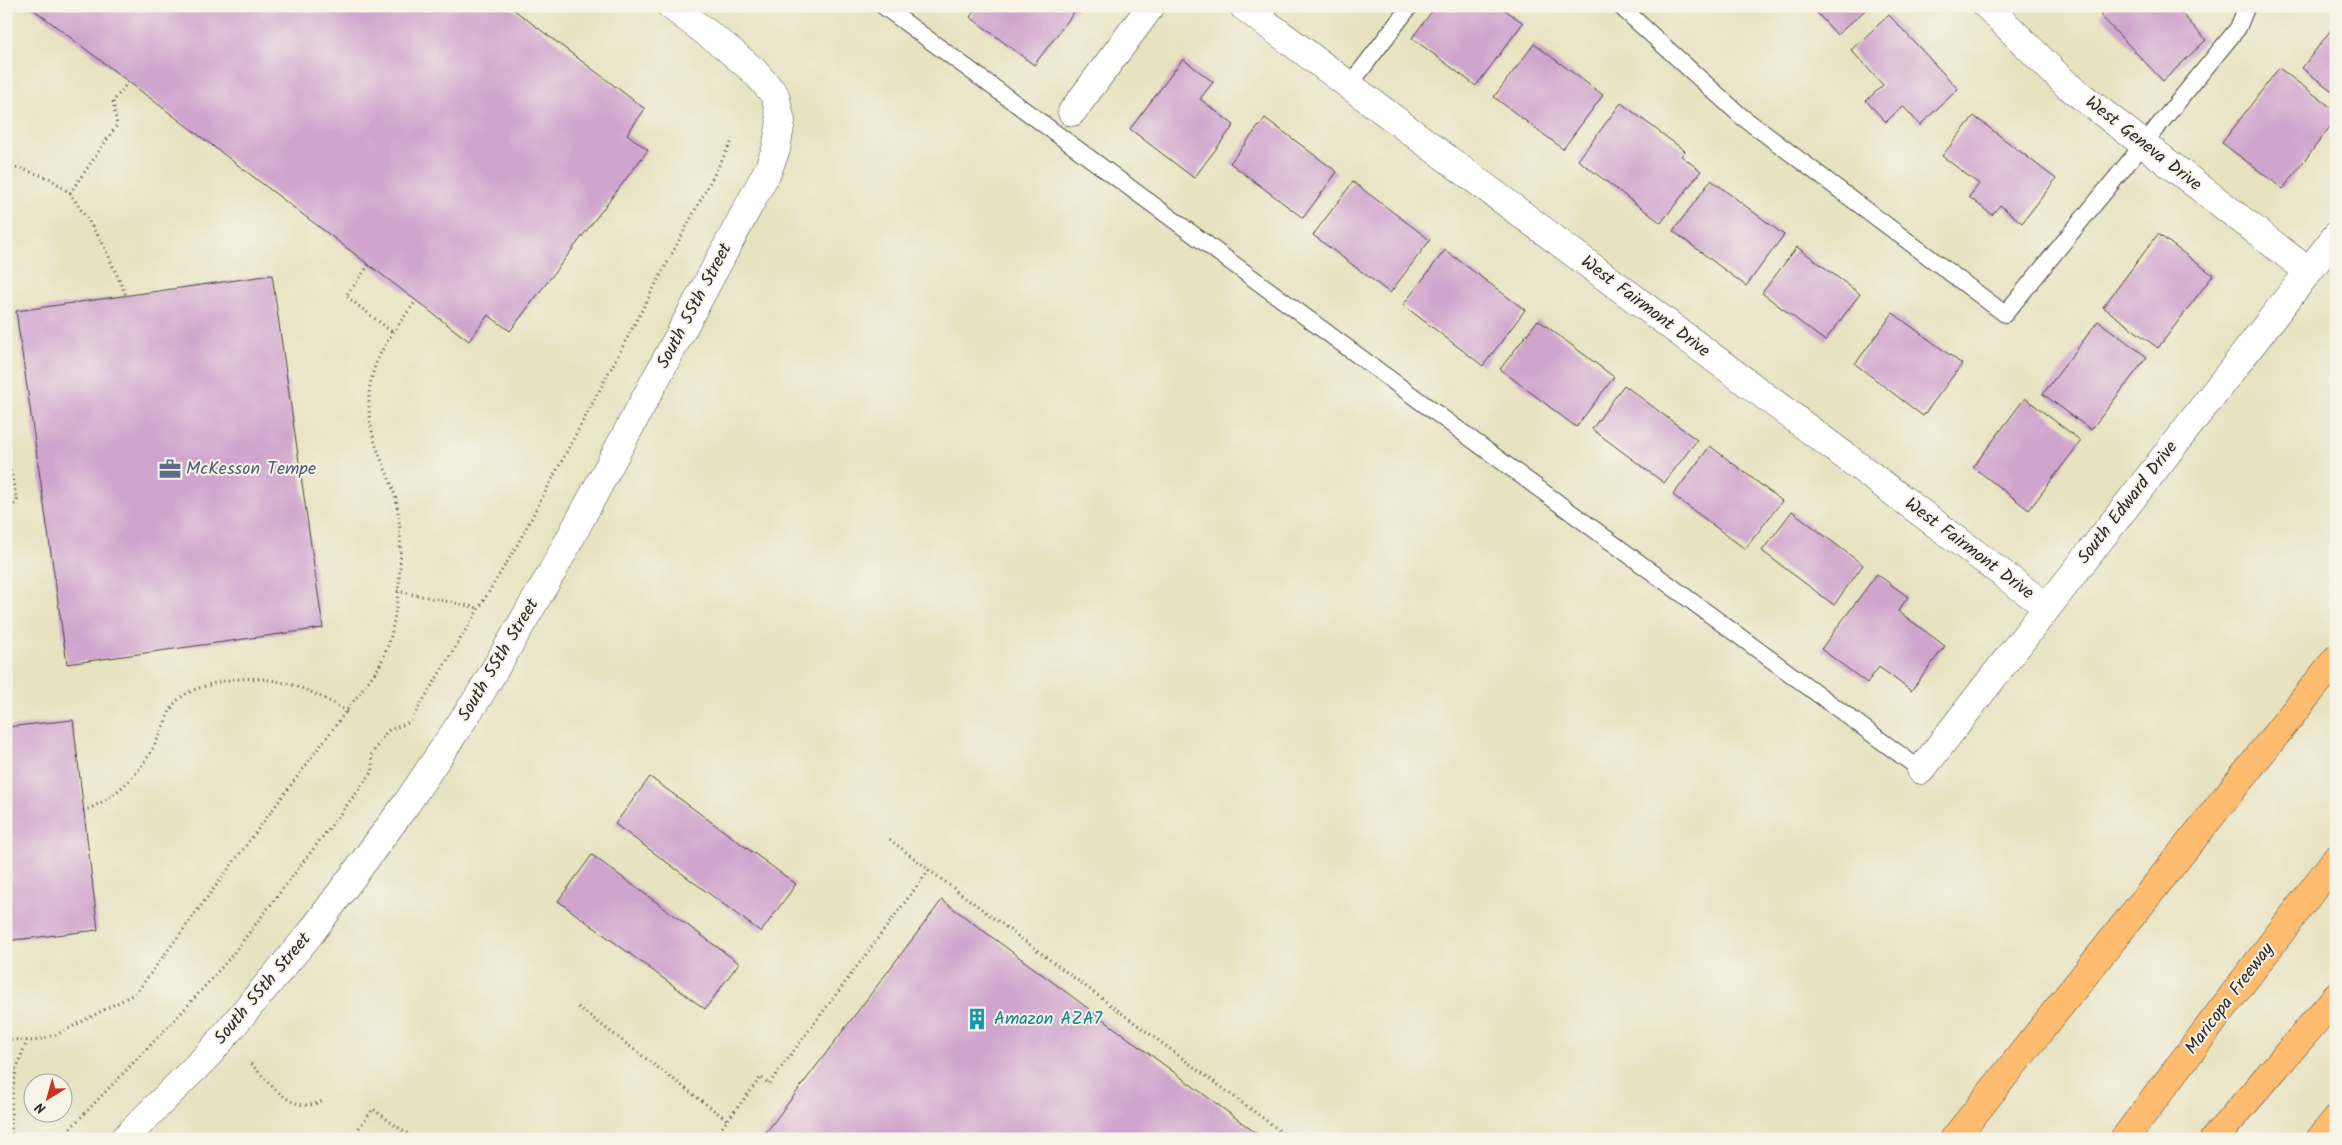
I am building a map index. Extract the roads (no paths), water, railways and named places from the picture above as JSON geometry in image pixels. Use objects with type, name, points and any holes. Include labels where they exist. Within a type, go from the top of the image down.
[{"type":"highway","points":[[1954,1139],[2336,659]]},
{"type":"highway","name":"Maricopa Freeway","points":[[2124,1139],[2336,859]]},
{"type":"highway","points":[[2214,1139],[2336,997]]},
{"type":"highway","points":[[2320,1139],[2336,1119]]},
{"type":"street","name":"South 55th Street","points":[[124,1139],[210,1054],[310,934],[407,803],[479,696],[552,572],[768,170],[776,149],[782,121],[775,95],[755,72],[728,48],[671,6]]},
{"type":"street","points":[[1072,112],[1150,6]]},
{"type":"street","name":"West Fairmont Drive","points":[[1242,6],[2047,608]]},
{"type":"street","name":"West Geneva Drive","points":[[1987,6],[2067,85],[2308,272]]},
{"type":"street","name":"South Edward Drive","points":[[1921,770],[2336,236]]},
{"type":"lane","points":[[883,6],[1921,770]]},
{"type":"lane","points":[[1349,86],[1410,6]]},
{"type":"lane","points":[[1620,6],[1741,116],[2005,314],[2238,28],[2247,6]]},
{"type":"place","name":"McKesson Tempe","points":[[170,469]]},
{"type":"place","name":"Amazon AZA7","points":[[977,1019]]}]
